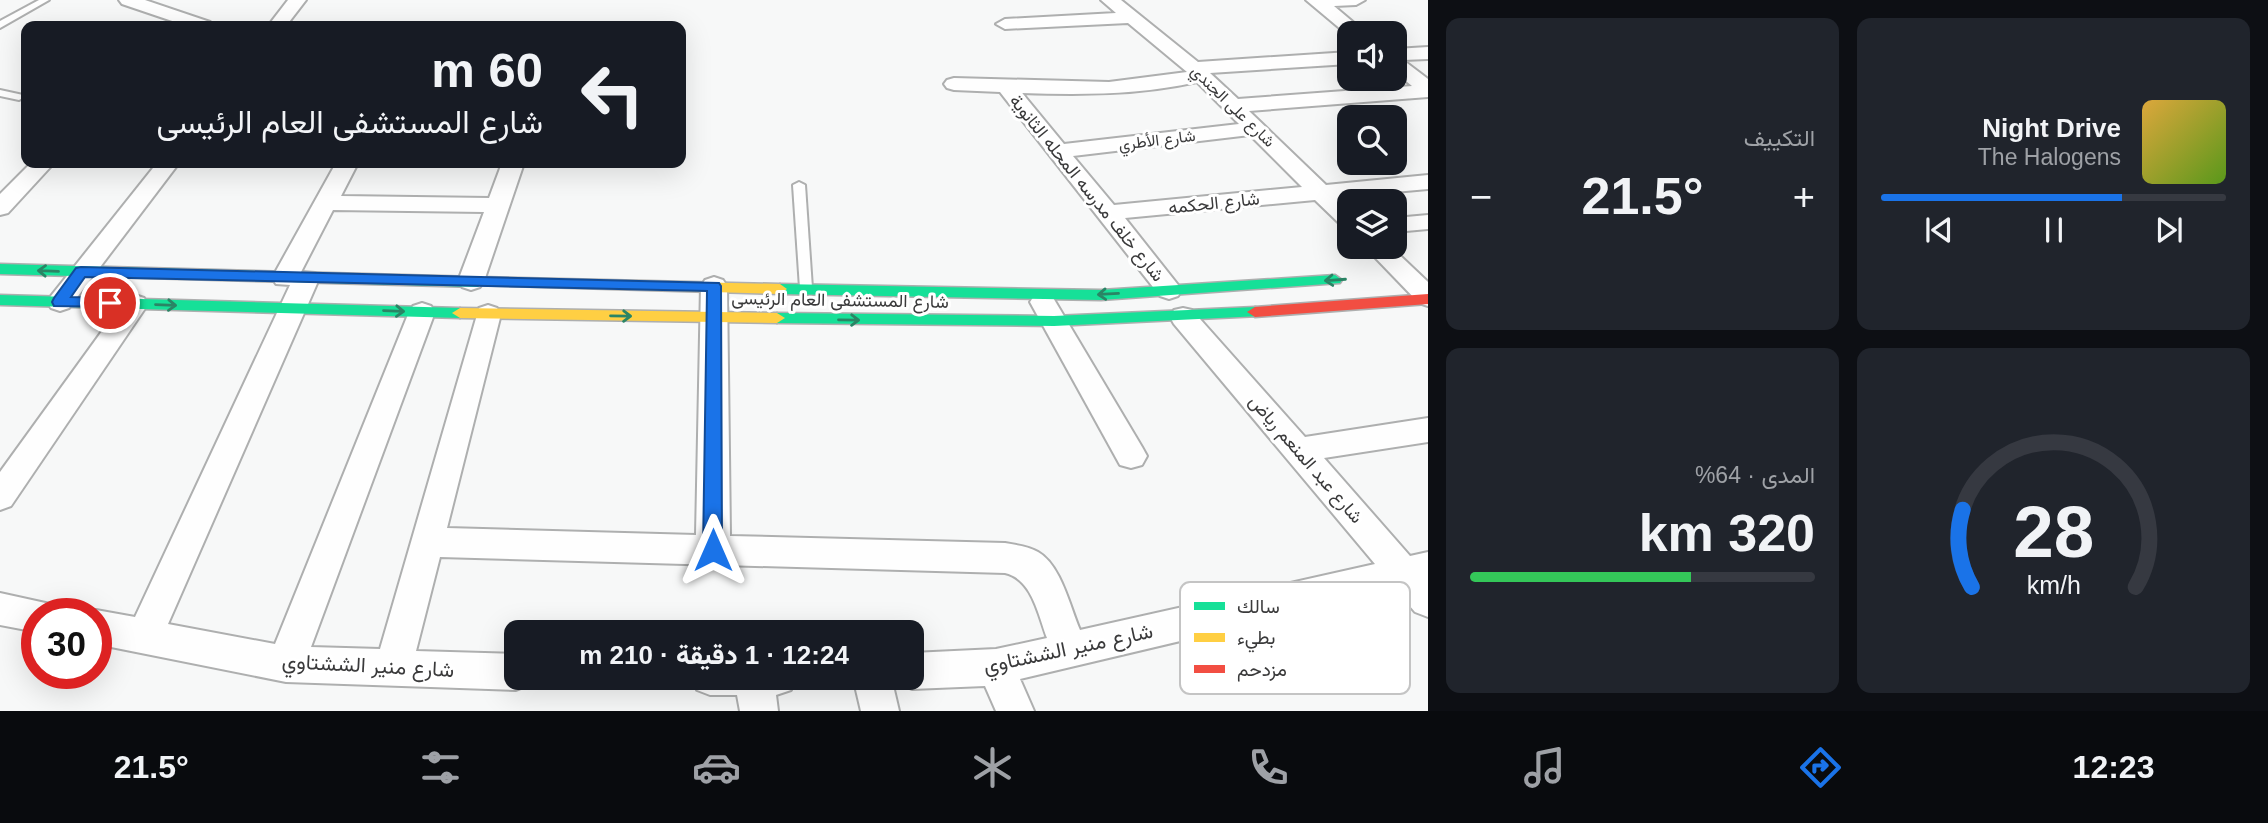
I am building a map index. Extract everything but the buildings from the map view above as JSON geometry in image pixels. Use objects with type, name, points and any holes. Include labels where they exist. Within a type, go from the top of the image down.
[{"type":"street","points":[[128,0],[184,21]]},
{"type":"street","points":[[281,21],[297,0]]},
{"type":"street","name":"شارع على الجندي","points":[[1110,0],[1197,72],[1337,208]]},
{"type":"street","points":[[1316,1],[1356,0]]},
{"type":"street","points":[[1316,1],[1342,21]]},
{"type":"street","points":[[1005,24],[1131,18]]},
{"type":"street","points":[[1407,54],[1428,53]]},
{"type":"street","points":[[954,84],[1114,88],[1176,82],[1197,72],[1337,59]]},
{"type":"street","points":[[1407,73],[1428,90]]},
{"type":"street","name":"شارع خلف مدرسه المحله الثانوية","points":[[1005,85],[1176,304]]},
{"type":"street","points":[[1232,106],[1428,90]]},
{"type":"street","name":"شارع الأطري","points":[[1058,151],[1255,128]]},
{"type":"street","points":[[0,208],[39,168]]},
{"type":"street","points":[[60,302],[164,168]]},
{"type":"street","points":[[145,635],[292,308],[295,278],[325,203],[344,168]]},
{"type":"street","points":[[471,281],[511,168]]},
{"type":"street","name":"شارع الحكمه","points":[[1107,213],[1428,182]]},
{"type":"street","points":[[325,203],[498,205]]},
{"type":"street","points":[[1407,224],[1428,222]]},
{"type":"street","points":[[1395,259],[1417,274],[1428,298]]},
{"type":"street","name":"شارع المستشفى العام الرئيسى","points":[[0,269],[295,278],[1038,293],[1101,295],[1176,304],[1428,298]]},
{"type":"street","points":[[1380,277],[1417,274]]},
{"type":"street","name":"شارع المستشفى العام الرئيسى","points":[[0,300],[488,314],[1054,321],[1354,278]]},
{"type":"street","points":[[713,550],[714,286]]},
{"type":"street","points":[[788,288],[790,319]]},
{"type":"street","points":[[1038,293],[1130,456]]},
{"type":"street","points":[[0,497],[14,456],[135,304]]},
{"type":"street","name":"شارع عبد المنعم رياض","points":[[1176,304],[1299,450],[1415,569],[1428,601]]},
{"type":"street","points":[[286,664],[422,312]]},
{"type":"street","points":[[393,668],[488,314]]},
{"type":"street","points":[[1299,450],[1428,430]]},
{"type":"street","points":[[426,542],[1005,558],[1027,563],[1041,579],[1070,649]]},
{"type":"street","name":"شارع منير الششتاوي","points":[[1359,582],[1415,569]]},
{"type":"street","points":[[0,609],[21,613]]},
{"type":"street","name":"شارع منير الششتاوي","points":[[924,670],[996,667],[1180,623]]},
{"type":"street","name":"شارع منير الششتاوي","points":[[112,629],[286,664],[504,672]]},
{"type":"street","points":[[996,667],[1015,711]]},
{"type":"street","points":[[875,690],[880,711]]},
{"type":"lane","points":[[0,25],[45,0]]},
{"type":"lane","points":[[0,93],[19,97]]},
{"type":"lane","points":[[799,185],[806,288]]},
{"type":"traffic: fast","points":[[0,269],[478,282]]},
{"type":"traffic: fast","points":[[780,289],[1101,295],[1335,280]]},
{"type":"traffic: fast","points":[[0,300],[460,313]]},
{"type":"traffic: fast","points":[[777,318],[1054,321],[1255,312]]},
{"type":"traffic: slow","points":[[478,282],[780,289]]},
{"type":"traffic: slow","points":[[460,313],[777,318]]},
{"type":"traffic: jam","points":[[1255,312],[1428,299]]},
{"type":"route","points":[[110,303],[60,302],[81,272],[714,286],[713,550]]}]
